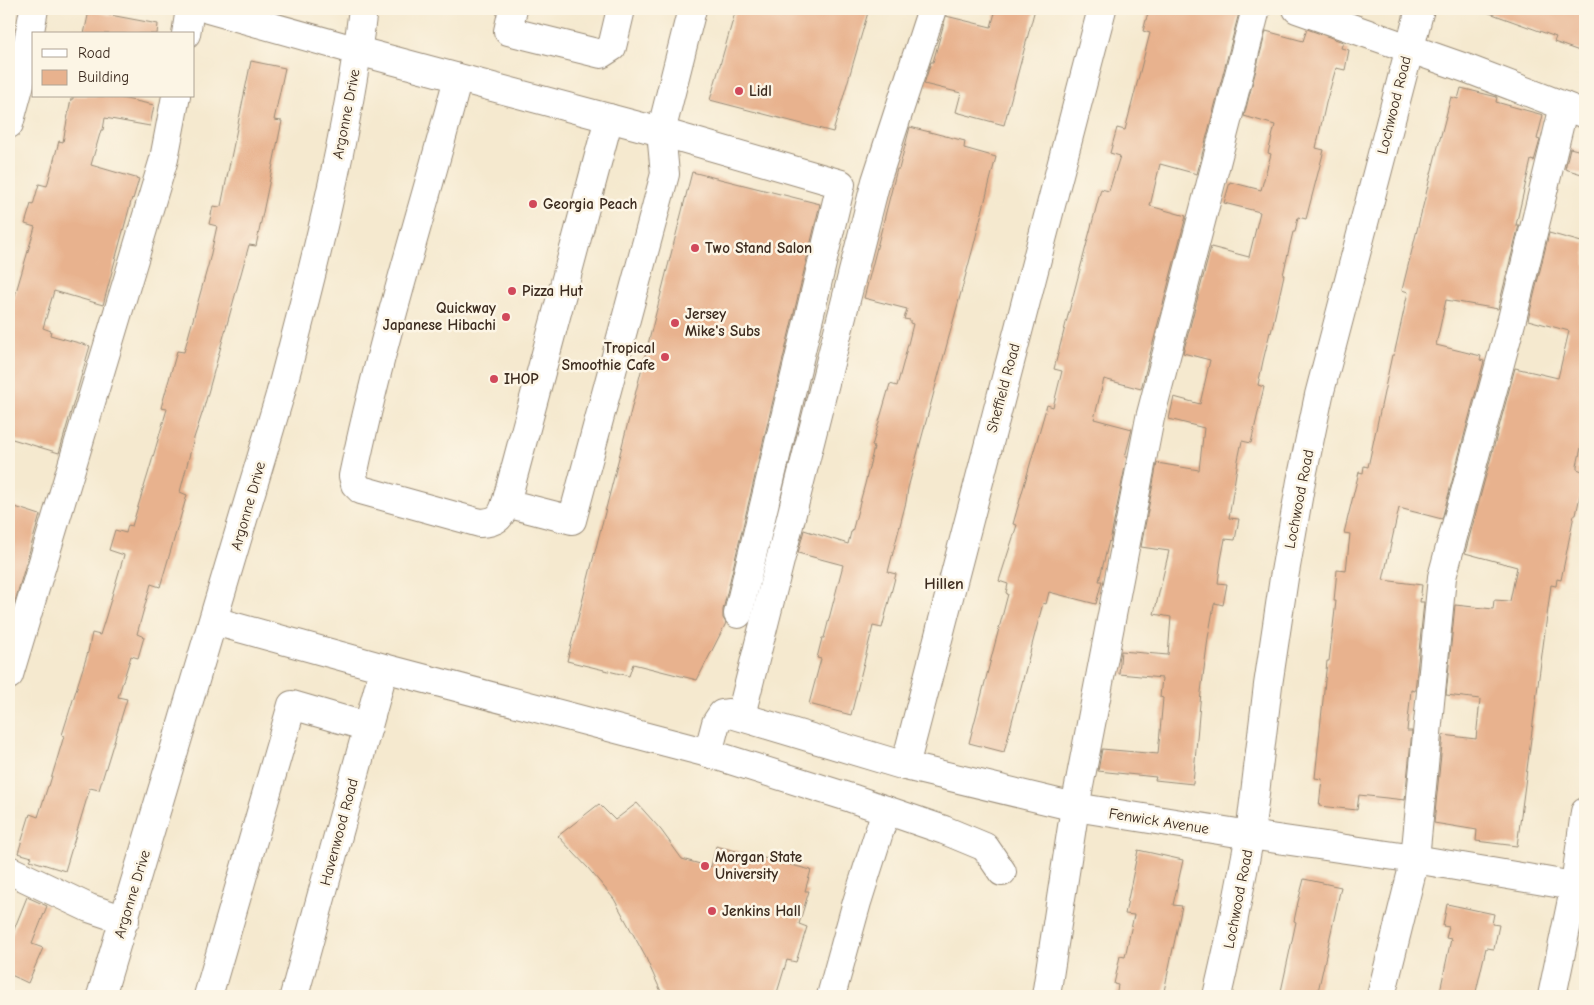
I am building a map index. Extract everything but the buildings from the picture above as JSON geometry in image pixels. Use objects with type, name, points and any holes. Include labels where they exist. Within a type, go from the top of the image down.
[{"type":"street","points":[[9,124],[21,80],[34,9]]},
{"type":"street","points":[[186,32],[190,9]]},
{"type":"street","points":[[208,9],[661,132],[841,184],[738,614]]},
{"type":"street","name":"Argonne Drive","points":[[101,996],[214,621],[280,395],[304,305],[333,184],[358,51],[363,9]]},
{"type":"street","points":[[513,9],[508,31],[601,54],[612,47],[621,9]]},
{"type":"street","points":[[506,502],[572,520],[665,174],[661,132],[692,9]]},
{"type":"street","points":[[708,753],[716,723],[722,714],[728,712],[741,715],[876,181],[932,9]]},
{"type":"street","name":"Sheffield Road","points":[[905,766],[1102,9]]},
{"type":"street","points":[[1046,996],[1075,807],[1150,418],[1256,9]]},
{"type":"street","points":[[1297,9],[1468,69],[1574,110],[1512,319],[1442,577],[1415,859],[1381,996]]},
{"type":"street","name":"Lochwood Road","points":[[1217,996],[1250,835],[1268,685],[1301,481],[1322,385],[1408,49],[1420,9]]},
{"type":"street","points":[[458,78],[382,351],[366,412],[353,476],[361,490],[480,523],[492,522],[502,514],[506,502],[609,118]]},
{"type":"street","points":[[9,675],[164,159],[176,98]]},
{"type":"street","points":[[214,621],[384,668],[708,753],[955,834],[985,847],[1002,872]]},
{"type":"street","name":"Havenwood Road","points":[[294,996],[384,668]]},
{"type":"street","points":[[208,996],[292,705],[368,728]]},
{"type":"street","name":"Fenwick Avenue","points":[[741,715],[905,766],[1075,807],[1580,886]]},
{"type":"street","points":[[831,996],[857,902],[886,810]]},
{"type":"street","points":[[1552,996],[1580,886],[1585,812]]},
{"type":"street","points":[[9,870],[89,908],[125,920]]},
{"type":"place","name":"Lidl","points":[[739,91]]},
{"type":"place","name":"Georgia Peach","points":[[533,204]]},
{"type":"place","name":"Two Stand Salon","points":[[695,248]]},
{"type":"place","name":"Pizza Hut","points":[[512,291]]},
{"type":"place","name":"Quickway Japanese Hibachi","points":[[506,317]]},
{"type":"place","name":"Jersey Mike's Subs","points":[[675,323]]},
{"type":"place","name":"Tropical Smoothie Cafe","points":[[665,357]]},
{"type":"place","name":"IHOP","points":[[494,379]]},
{"type":"place","name":"Morgan State University","points":[[705,866]]},
{"type":"place","name":"Jenkins Hall","points":[[712,911]]},
{"type":"district","name":"Hillen","points":[[944,583]]}]
